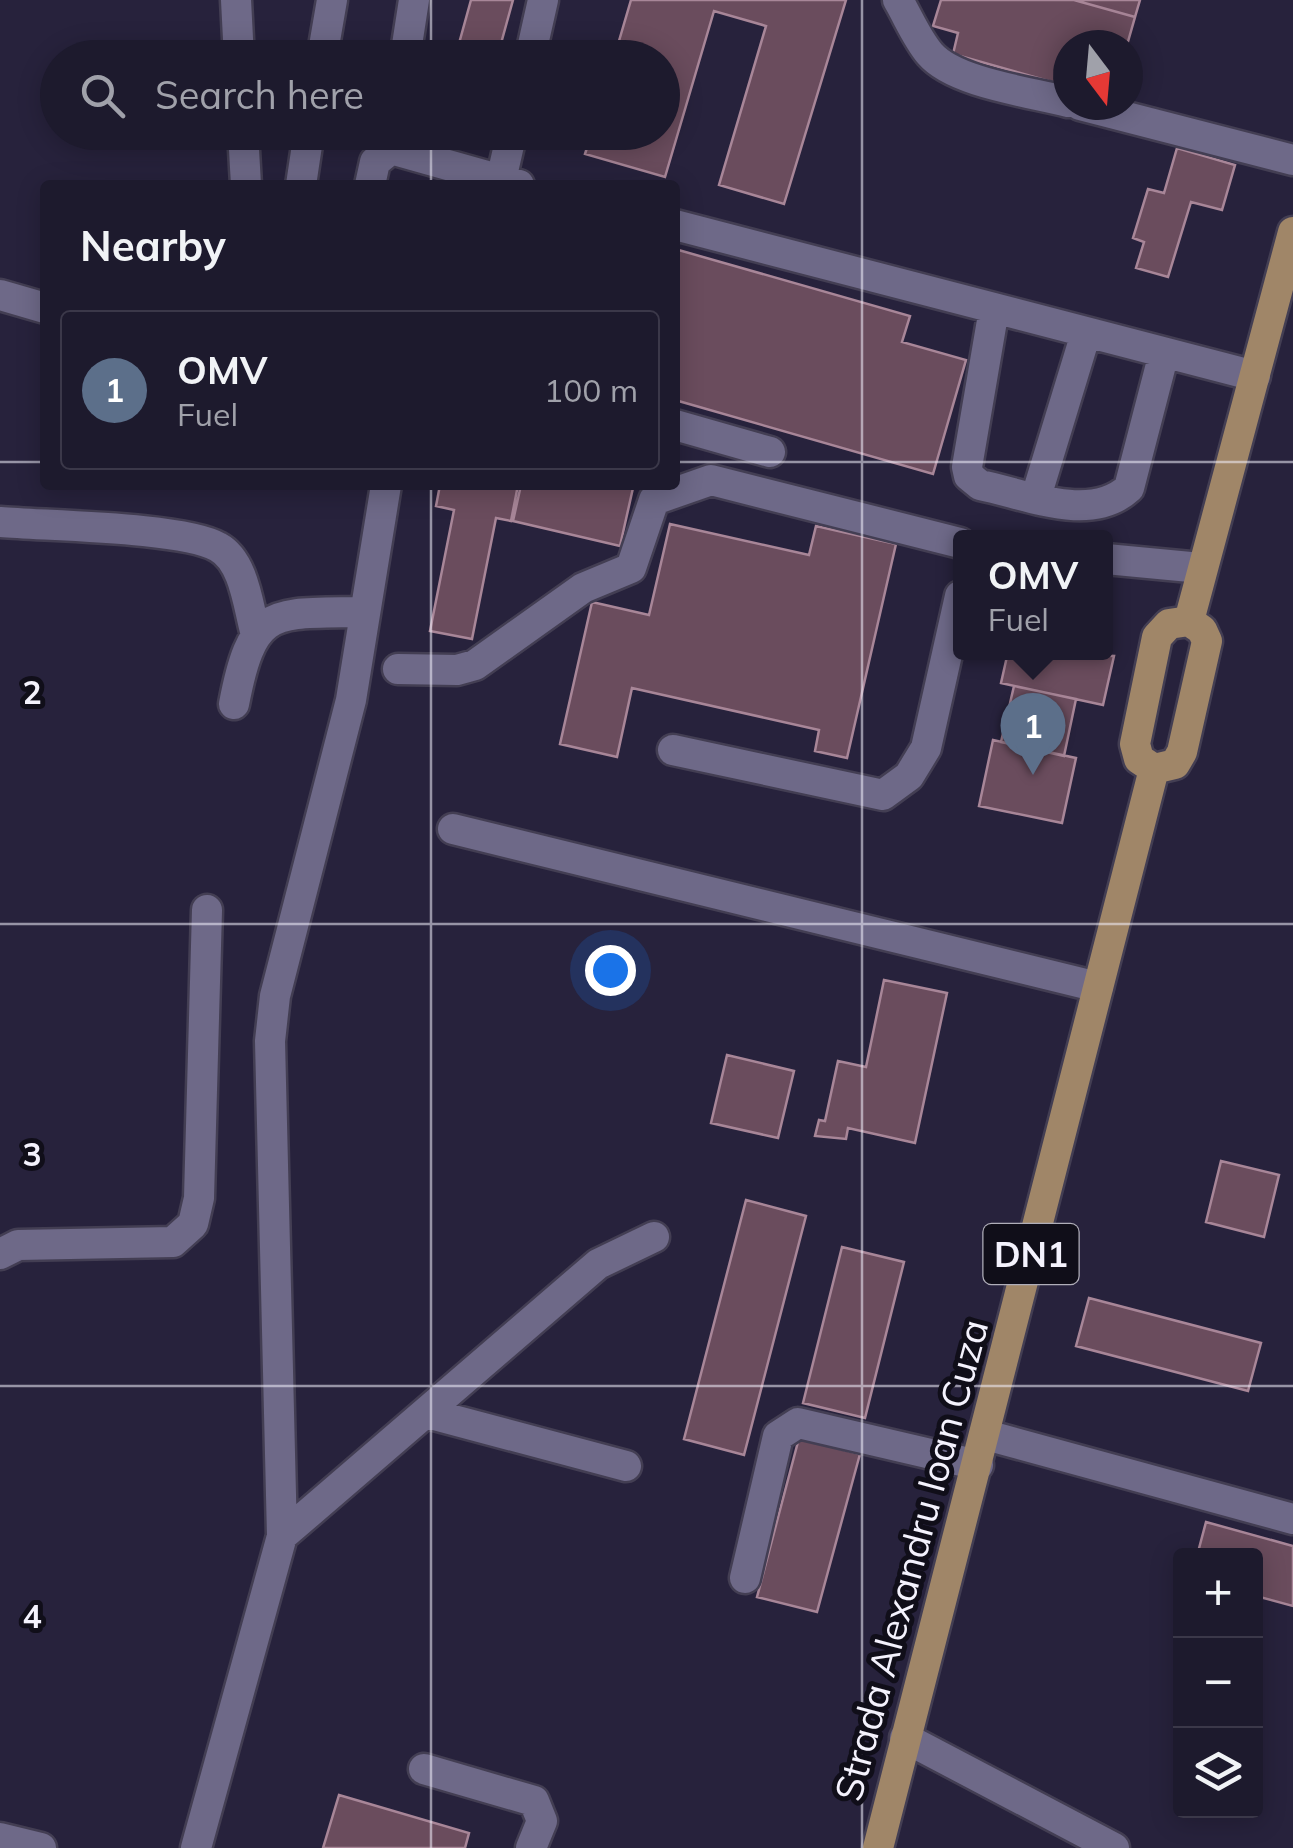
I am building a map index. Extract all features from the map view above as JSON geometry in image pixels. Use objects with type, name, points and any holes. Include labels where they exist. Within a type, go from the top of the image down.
[{"type":"main road","points":[[1189,622],[1293,232]]},
{"type":"main road","points":[[1189,622],[1202,630],[1208,641],[1182,752],[1174,764],[1154,769],[1139,759],[1135,744],[1157,638],[1169,624],[1189,622]]},
{"type":"main road","name":"Strada Alexandru Ioan Cuza","points":[[878,1848],[1154,769]]},
{"type":"street","points":[[236,0],[238,40]]},
{"type":"street","points":[[325,40],[332,0]]},
{"type":"street","points":[[408,40],[414,0]]},
{"type":"street","points":[[534,40],[543,0]]},
{"type":"street","points":[[898,0],[928,53],[942,65],[968,76],[1053,98]]},
{"type":"street","points":[[1138,120],[1293,160]]},
{"type":"street","points":[[244,150],[246,180]]},
{"type":"street","points":[[302,180],[306,150]]},
{"type":"street","points":[[371,180],[375,162],[384,150]]},
{"type":"street","points":[[419,150],[499,180]]},
{"type":"street","points":[[507,180],[510,150]]},
{"type":"street","points":[[680,226],[1255,376]]},
{"type":"street","points":[[0,295],[40,307]]},
{"type":"street","points":[[994,309],[968,476],[980,485],[1080,506],[1100,506],[1128,488],[1164,353]]},
{"type":"street","points":[[1036,496],[1086,333]]},
{"type":"street","points":[[680,427],[770,452]]},
{"type":"street","points":[[680,488],[711,480],[953,541]]},
{"type":"street","points":[[196,1848],[282,1536],[270,1042],[275,996],[351,700],[385,490]]},
{"type":"street","points":[[398,669],[456,670],[475,665],[584,588],[630,568],[654,500],[675,490]]},
{"type":"street","points":[[0,522],[177,536],[220,547],[239,571],[255,631]]},
{"type":"street","points":[[1113,560],[1201,568]]},
{"type":"street","points":[[234,704],[242,660],[255,631],[284,614],[366,612]]},
{"type":"street","points":[[673,750],[883,795],[909,776],[926,748],[953,627]]},
{"type":"street","points":[[453,829],[1098,987]]},
{"type":"street","points":[[0,1254],[18,1244],[173,1242],[193,1224],[200,1198],[207,910]]},
{"type":"street","points":[[282,1536],[598,1264],[654,1237]]},
{"type":"street","points":[[427,1414],[626,1466]]},
{"type":"street","points":[[745,1578],[778,1436],[786,1427],[798,1422],[978,1466]]},
{"type":"street","points":[[986,1435],[1293,1519]]},
{"type":"street","points":[[906,1738],[1114,1848]]},
{"type":"street","points":[[424,1768],[534,1800],[542,1820],[531,1848]]},
{"type":"street","points":[[0,1838],[41,1848]]},
{"type":"building","points":[[471,0],[513,0],[502,40],[460,40]]},
{"type":"building","points":[[631,0],[846,0],[784,204],[719,185],[766,26],[714,11],[680,126],[680,40],[619,40]]},
{"type":"building","points":[[941,0],[1074,0],[1135,17],[1131,30],[1053,30],[1053,82],[953,54],[958,33],[933,26]]},
{"type":"building","points":[[1074,0],[1140,0],[1135,17]]},
{"type":"building","points":[[1177,148],[1235,165],[1222,210],[1191,202],[1168,277],[1136,268],[1144,242],[1133,238],[1148,189],[1164,193]]},
{"type":"building","points":[[586,150],[673,150],[665,177],[585,154]]},
{"type":"building","points":[[680,250],[910,316],[902,342],[966,360],[933,474],[680,401]]},
{"type":"building","points":[[439,490],[517,490],[511,521],[496,518],[472,639],[430,631],[454,510],[436,506]]},
{"type":"building","points":[[520,490],[633,490],[620,546],[513,521]]},
{"type":"building","points":[[670,524],[809,555],[816,526],[896,544],[847,758],[815,751],[819,730],[632,688],[617,757],[560,744],[592,602],[649,615]]},
{"type":"building","points":[[1114,656],[1103,705],[1001,683],[1006,660],[1113,660]]},
{"type":"building","points":[[1014,686],[1076,699],[1064,756],[1001,742]]},
{"type":"building","points":[[993,740],[1076,758],[1062,823],[979,806]]},
{"type":"building","points":[[884,980],[947,993],[915,1143],[848,1128],[846,1139],[815,1136],[819,1120],[825,1121],[838,1061],[866,1067]]},
{"type":"building","points":[[727,1055],[794,1071],[778,1138],[711,1123]]},
{"type":"building","points":[[1221,1161],[1279,1175],[1264,1237],[1206,1222]]},
{"type":"building","points":[[746,1200],[806,1216],[744,1455],[684,1439]]},
{"type":"building","points":[[842,1247],[904,1262],[865,1418],[803,1403]]},
{"type":"building","points":[[1089,1298],[1261,1343],[1248,1391],[1076,1346]]},
{"type":"building","points":[[799,1438],[860,1454],[817,1612],[757,1597]]},
{"type":"building","points":[[1206,1522],[1293,1546],[1293,1606],[1263,1598],[1263,1548],[1199,1548]]},
{"type":"building","points":[[339,1795],[469,1833],[465,1848],[323,1848]]},
{"type":"place","name":"OMV","points":[[1033,775]]}]
